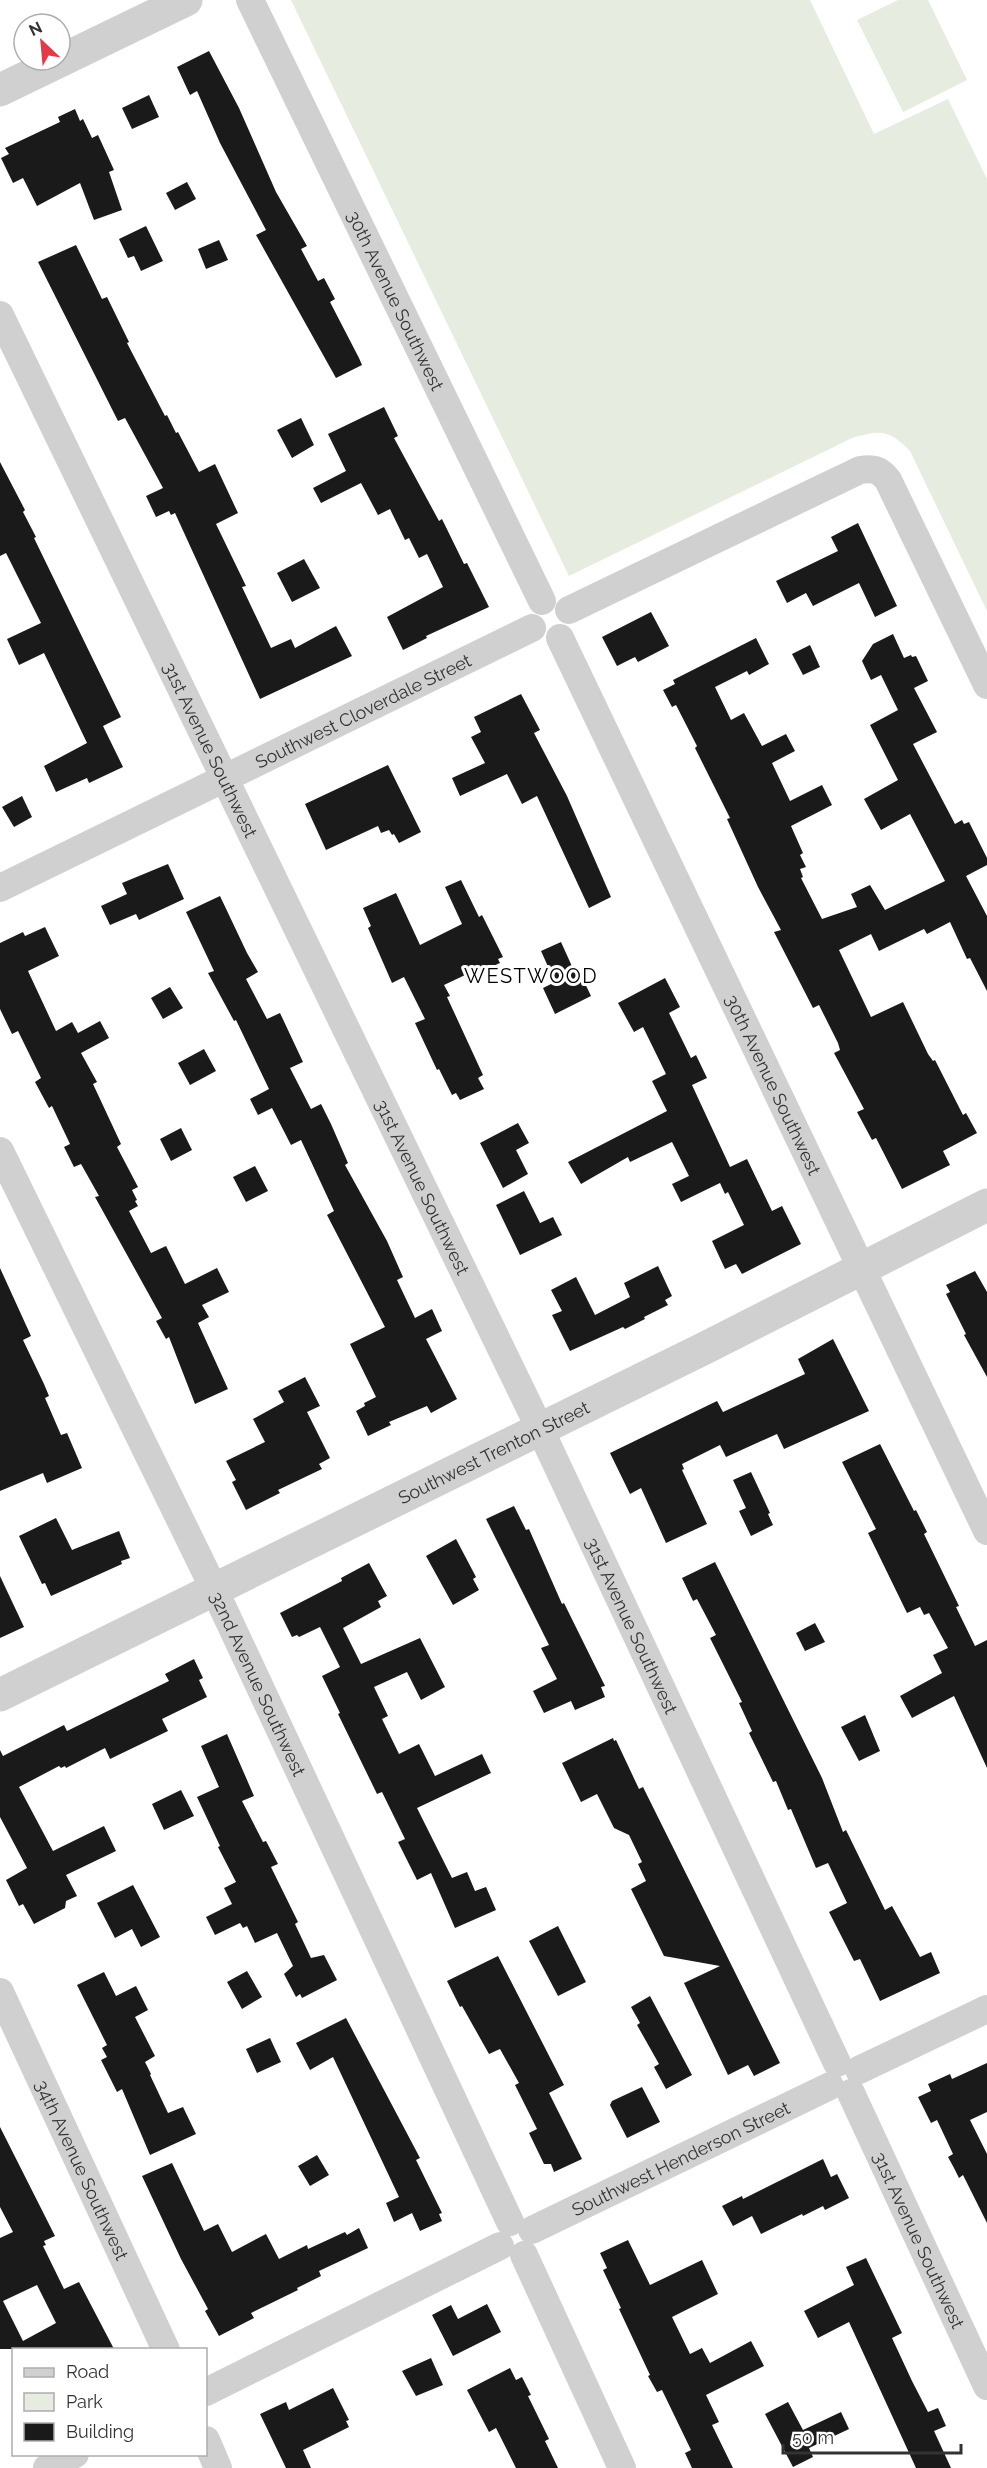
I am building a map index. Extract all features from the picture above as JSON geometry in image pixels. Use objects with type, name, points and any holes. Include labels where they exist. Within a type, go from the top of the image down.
[{"type":"street","points":[[0,90],[186,0]]},
{"type":"street","name":"30th Avenue Southwest","points":[[250,0],[542,601]]},
{"type":"street","name":"31st Avenue Southwest","points":[[0,315],[540,1430],[987,2386]]},
{"type":"street","points":[[569,610],[870,468],[881,470],[888,480],[987,685]]},
{"type":"street","points":[[554,599],[561,601],[569,610],[571,626],[568,632],[560,638],[544,639],[532,628],[531,613],[534,607],[542,601],[554,599]]},
{"type":"street","name":"Southwest Cloverdale Street","points":[[0,888],[532,628]]},
{"type":"street","name":"30th Avenue Southwest","points":[[560,638],[626,781],[987,1531]]},
{"type":"street","name":"32nd Avenue Southwest","points":[[0,1151],[215,1591],[622,2468]]},
{"type":"street","name":"Southwest Trenton Street","points":[[0,1695],[705,1348],[987,1204]]},
{"type":"street","name":"34th Avenue Southwest","points":[[0,1992],[166,2348]]},
{"type":"street","name":"Southwest Henderson Street","points":[[207,2393],[987,2009]]},
{"type":"street","points":[[207,2442],[218,2468]]},
{"type":"street","points":[[47,2468],[71,2456]]},
{"type":"green space","points":[[291,0],[810,0],[874,134],[948,99],[987,179],[987,611],[910,451],[896,439],[884,433],[852,438],[569,576]]},
{"type":"green space","points":[[898,0],[928,0],[967,80],[903,112],[857,20]]},
{"type":"building","points":[[209,51],[239,108],[276,192],[307,246],[301,249],[318,281],[324,278],[335,299],[330,302],[362,365],[336,378],[256,235],[266,230],[220,143],[197,91],[190,95],[177,67]]},
{"type":"building","points":[[149,95],[159,117],[132,129],[122,108]]},
{"type":"building","points":[[75,109],[80,121],[83,119],[92,138],[98,135],[114,170],[109,172],[122,210],[94,220],[80,183],[37,206],[23,178],[13,183],[1,158],[9,154],[5,148],[60,122],[58,117]]},
{"type":"building","points":[[187,182],[196,199],[175,210],[166,193]]},
{"type":"building","points":[[146,226],[163,261],[141,271],[134,256],[128,258],[119,239]]},
{"type":"building","points":[[219,240],[228,260],[206,269],[198,249]]},
{"type":"building","points":[[76,245],[102,299],[107,297],[129,342],[127,343],[165,416],[167,415],[176,433],[178,432],[199,472],[215,464],[238,513],[216,524],[246,586],[242,587],[271,648],[291,639],[295,648],[336,626],[352,656],[260,699],[175,513],[171,515],[169,511],[156,517],[146,496],[163,488],[125,418],[118,421],[38,262]]},
{"type":"building","points":[[384,407],[398,436],[394,438],[439,521],[442,519],[464,564],[467,563],[489,607],[426,636],[427,638],[403,650],[387,617],[443,587],[427,554],[419,558],[409,538],[405,540],[390,509],[378,515],[361,483],[321,503],[313,488],[346,471],[328,434]]},
{"type":"building","points":[[301,418],[314,445],[292,458],[277,430]]},
{"type":"building","points":[[0,462],[25,510],[23,512],[36,537],[34,538],[121,717],[103,726],[123,767],[89,783],[87,778],[56,792],[44,766],[87,743],[44,653],[19,665],[7,639],[41,623],[6,553],[0,556]]},
{"type":"building","points":[[858,523],[897,606],[875,617],[859,583],[813,606],[806,593],[787,603],[776,581],[838,551],[831,537]]},
{"type":"building","points":[[304,559],[320,588],[292,602],[277,573]]},
{"type":"building","points":[[651,612],[669,646],[638,662],[635,657],[617,666],[602,637]]},
{"type":"building","points":[[893,634],[904,658],[911,655],[916,656],[928,681],[914,688],[937,732],[913,744],[955,824],[962,820],[964,824],[969,822],[987,858],[987,865],[966,876],[987,916],[987,991],[970,958],[967,959],[950,922],[927,934],[924,929],[879,951],[871,934],[839,950],[871,1017],[903,1002],[928,1054],[933,1061],[935,1060],[963,1115],[966,1113],[977,1133],[943,1151],[950,1165],[902,1189],[876,1138],[872,1140],[857,1112],[864,1109],[834,1053],[840,1050],[838,1043],[819,1005],[813,1008],[774,932],[781,930],[758,887],[727,819],[730,818],[695,748],[697,746],[676,705],[672,707],[663,690],[675,684],[673,680],[756,638],[769,664],[749,675],[747,671],[715,687],[731,720],[744,713],[762,746],[786,734],[795,751],[772,763],[790,801],[822,785],[832,805],[791,826],[803,853],[800,855],[806,867],[800,869],[803,877],[801,878],[822,919],[857,907],[851,894],[870,885],[885,910],[945,881],[910,814],[881,830],[864,799],[898,780],[870,725],[898,710],[881,675],[871,680],[862,661],[873,644]]},
{"type":"building","points":[[810,645],[820,667],[803,675],[792,654]]},
{"type":"building","points":[[521,694],[540,730],[534,733],[567,796],[611,897],[589,908],[537,796],[522,804],[507,774],[460,796],[452,778],[485,763],[471,737],[481,732],[474,717]]},
{"type":"building","points":[[388,765],[421,832],[399,843],[394,834],[392,835],[389,830],[381,833],[378,826],[326,850],[305,804]]},
{"type":"building","points":[[22,796],[32,817],[14,827],[2,807]]},
{"type":"building","points":[[168,864],[184,899],[139,920],[136,914],[110,925],[101,906],[127,894],[122,883]]},
{"type":"building","points":[[461,880],[479,917],[482,915],[503,957],[498,959],[500,963],[484,970],[482,967],[444,985],[450,996],[447,997],[483,1075],[478,1078],[484,1089],[460,1100],[456,1093],[452,1095],[439,1069],[437,1070],[415,1023],[425,1019],[404,977],[392,983],[368,928],[371,926],[363,908],[396,893],[420,945],[462,924],[445,887]]},
{"type":"building","points":[[220,896],[258,972],[246,979],[267,1019],[280,1013],[303,1062],[290,1068],[311,1109],[321,1104],[331,1124],[348,1163],[345,1165],[387,1241],[403,1277],[397,1280],[415,1318],[432,1309],[442,1331],[426,1339],[457,1399],[431,1413],[427,1406],[389,1422],[391,1425],[368,1436],[356,1411],[365,1406],[364,1403],[376,1397],[350,1344],[385,1327],[327,1215],[334,1211],[301,1140],[291,1145],[272,1108],[258,1115],[250,1099],[269,1089],[236,1020],[234,1021],[208,973],[214,971],[186,912]]},
{"type":"building","points":[[45,927],[59,956],[28,971],[56,1031],[72,1022],[78,1033],[100,1021],[109,1038],[81,1053],[97,1082],[93,1084],[121,1144],[117,1147],[138,1187],[132,1190],[138,1206],[129,1211],[151,1253],[166,1246],[185,1284],[217,1268],[229,1292],[202,1305],[209,1317],[198,1323],[228,1389],[195,1404],[169,1337],[166,1339],[156,1321],[162,1318],[95,1197],[99,1196],[81,1164],[74,1167],[64,1147],[70,1144],[52,1106],[49,1108],[35,1082],[41,1078],[18,1031],[12,1034],[0,1009],[0,943],[23,932],[25,936]]},
{"type":"building","points":[[561,942],[575,973],[579,971],[591,996],[555,1014],[543,988],[555,982],[541,951]]},
{"type":"building","points":[[665,978],[680,1007],[669,1013],[691,1058],[696,1055],[707,1078],[692,1085],[730,1167],[747,1159],[772,1211],[782,1206],[801,1244],[742,1274],[736,1264],[725,1269],[712,1241],[744,1225],[728,1192],[725,1194],[720,1183],[681,1202],[672,1184],[689,1176],[672,1142],[630,1162],[628,1157],[581,1184],[568,1162],[667,1111],[652,1081],[666,1074],[643,1027],[634,1032],[618,1003]]},
{"type":"building","points":[[170,987],[183,1008],[163,1019],[151,998]]},
{"type":"building","points":[[204,1049],[216,1071],[190,1085],[178,1063]]},
{"type":"building","points":[[518,1123],[529,1143],[516,1150],[528,1174],[503,1188],[480,1143]]},
{"type":"building","points":[[181,1128],[192,1150],[171,1161],[160,1139]]},
{"type":"building","points":[[255,1166],[268,1191],[246,1202],[233,1177]]},
{"type":"building","points":[[524,1191],[540,1223],[553,1217],[562,1235],[520,1255],[496,1205]]},
{"type":"building","points":[[658,1266],[672,1296],[665,1300],[668,1305],[625,1329],[623,1327],[570,1351],[552,1315],[562,1311],[551,1290],[576,1277],[595,1315],[630,1297],[624,1283]]},
{"type":"building","points":[[0,1268],[31,1336],[23,1340],[49,1396],[45,1398],[61,1435],[67,1433],[82,1468],[47,1483],[43,1473],[0,1491]]},
{"type":"building","points":[[975,1271],[987,1292],[987,1377],[964,1335],[966,1334],[946,1294],[950,1292],[946,1285]]},
{"type":"building","points":[[833,1339],[869,1411],[784,1449],[777,1434],[726,1457],[720,1445],[682,1464],[684,1469],[682,1470],[707,1524],[666,1543],[641,1488],[630,1494],[610,1453],[717,1401],[723,1412],[805,1374],[798,1359]]},
{"type":"building","points":[[305,1377],[320,1406],[307,1412],[330,1458],[319,1464],[322,1469],[278,1490],[280,1493],[246,1510],[232,1482],[236,1480],[226,1461],[265,1442],[253,1419],[284,1402],[278,1391]]},
{"type":"building","points":[[880,1444],[927,1532],[924,1534],[959,1606],[956,1607],[975,1646],[987,1640],[987,1768],[954,1696],[912,1718],[900,1696],[942,1673],[933,1655],[948,1648],[929,1613],[924,1615],[920,1607],[907,1613],[868,1533],[876,1529],[842,1462]]},
{"type":"building","points":[[751,1472],[770,1513],[768,1514],[773,1525],[751,1536],[739,1511],[746,1508],[733,1480]]},
{"type":"building","points":[[514,1506],[526,1530],[529,1529],[562,1604],[564,1603],[605,1686],[601,1687],[605,1697],[575,1710],[571,1701],[544,1713],[533,1691],[557,1679],[541,1648],[549,1645],[486,1519]]},
{"type":"building","points":[[56,1518],[72,1550],[119,1531],[130,1558],[121,1561],[122,1564],[51,1596],[45,1583],[42,1584],[19,1536]]},
{"type":"building","points":[[456,1539],[476,1577],[473,1579],[479,1590],[453,1605],[426,1556]]},
{"type":"building","points":[[715,1562],[822,1778],[843,1832],[846,1830],[885,1910],[892,1906],[920,1957],[931,1952],[940,1973],[880,2001],[860,1959],[854,1961],[829,1912],[847,1903],[828,1863],[816,1868],[791,1809],[788,1810],[776,1781],[773,1782],[749,1733],[752,1731],[739,1703],[742,1702],[710,1638],[716,1635],[697,1599],[693,1601],[682,1578]]},
{"type":"building","points":[[369,1563],[387,1596],[378,1601],[381,1607],[343,1628],[361,1664],[420,1638],[445,1687],[421,1700],[407,1672],[374,1687],[388,1716],[382,1719],[399,1754],[419,1744],[435,1776],[482,1754],[491,1773],[417,1808],[452,1878],[467,1872],[475,1891],[486,1887],[496,1910],[455,1928],[431,1873],[417,1880],[398,1842],[405,1839],[382,1792],[377,1794],[338,1714],[340,1713],[322,1676],[340,1667],[320,1627],[299,1637],[297,1635],[292,1637],[280,1613],[342,1581],[341,1578]]},
{"type":"building","points":[[0,1576],[24,1627],[0,1638]]},
{"type":"building","points":[[815,1623],[825,1642],[805,1651],[796,1633]]},
{"type":"building","points":[[194,1659],[203,1678],[199,1680],[207,1697],[162,1719],[168,1731],[110,1759],[105,1748],[66,1768],[59,1766],[19,1787],[53,1851],[104,1826],[116,1851],[66,1875],[77,1896],[66,1901],[65,1908],[34,1924],[23,1904],[19,1906],[6,1880],[27,1868],[0,1817],[0,1750],[3,1756],[64,1725],[67,1731],[169,1681],[165,1674]]},
{"type":"building","points":[[865,1715],[880,1751],[859,1761],[841,1727]]},
{"type":"building","points":[[227,1734],[254,1796],[242,1801],[263,1842],[266,1841],[278,1864],[271,1867],[298,1922],[295,1924],[311,1958],[324,1955],[337,1980],[302,1998],[300,1994],[296,1997],[284,1974],[293,1966],[277,1933],[255,1943],[247,1926],[243,1928],[240,1923],[215,1935],[206,1917],[232,1904],[224,1888],[236,1882],[197,1797],[219,1787],[201,1746]]},
{"type":"building","points":[[613,1738],[639,1789],[643,1787],[780,2063],[754,2076],[748,2065],[728,2075],[684,1983],[720,1966],[664,1956],[631,1889],[646,1881],[638,1864],[642,1862],[629,1835],[614,1828],[597,1794],[581,1802],[562,1763]]},
{"type":"building","points":[[181,1790],[194,1816],[164,1830],[152,1804]]},
{"type":"building","points":[[133,1885],[160,1937],[141,1947],[132,1929],[115,1938],[97,1903]]},
{"type":"building","points":[[558,1926],[586,1982],[558,1996],[529,1941]]},
{"type":"building","points":[[498,1956],[564,2085],[549,2093],[582,2159],[554,2172],[551,2164],[544,2164],[529,2133],[537,2129],[515,2085],[519,2083],[500,2049],[489,2054],[447,1981]]},
{"type":"building","points":[[247,1971],[262,1997],[242,2009],[227,1982]]},
{"type":"building","points":[[104,1972],[116,1996],[136,1986],[148,2010],[135,2017],[155,2056],[145,2062],[150,2075],[168,2113],[183,2107],[196,2134],[150,2155],[122,2089],[117,2092],[101,2060],[107,2057],[102,2048],[107,2045],[77,1985]]},
{"type":"building","points":[[650,1996],[692,2075],[666,2089],[654,2067],[659,2064],[637,2025],[640,2023],[631,2007]]},
{"type":"building","points":[[346,2018],[420,2158],[416,2160],[442,2213],[439,2214],[442,2221],[420,2231],[412,2213],[394,2222],[386,2203],[399,2197],[333,2057],[310,2070],[296,2043]]},
{"type":"building","points":[[270,2038],[281,2062],[257,2073],[246,2049]]},
{"type":"building","points":[[987,2063],[987,2112],[970,2120],[987,2154],[987,2223],[963,2175],[959,2178],[948,2157],[953,2154],[937,2120],[931,2123],[918,2097],[931,2091],[928,2084],[950,2074],[952,2079]]},
{"type":"building","points":[[642,2087],[660,2122],[627,2138],[610,2105],[612,2101]]},
{"type":"building","points":[[0,2127],[55,2236],[44,2241],[46,2245],[43,2246],[64,2289],[79,2282],[113,2348],[0,2349],[0,2238],[13,2232],[0,2207]],"holes":[[[37,2285],[56,2323],[23,2341],[3,2301]]]},
{"type":"building","points":[[317,2155],[329,2175],[310,2186],[298,2166]]},
{"type":"building","points":[[823,2159],[831,2177],[837,2174],[849,2198],[825,2210],[823,2206],[803,2216],[802,2214],[761,2234],[752,2216],[733,2226],[722,2206],[742,2196],[743,2199]]},
{"type":"building","points":[[172,2163],[204,2231],[218,2224],[232,2252],[266,2234],[279,2259],[307,2245],[308,2249],[345,2232],[347,2235],[359,2228],[368,2248],[319,2271],[321,2276],[251,2313],[254,2318],[219,2336],[142,2176]]},
{"type":"building","points":[[628,2240],[650,2285],[702,2260],[718,2294],[672,2317],[690,2354],[702,2348],[710,2363],[751,2341],[764,2366],[706,2395],[719,2422],[712,2425],[733,2468],[692,2468],[685,2453],[691,2450],[662,2390],[657,2392],[648,2376],[650,2375],[603,2270],[607,2268],[600,2253]]},
{"type":"building","points":[[866,2258],[902,2333],[892,2338],[912,2381],[928,2412],[938,2408],[946,2426],[934,2431],[951,2468],[916,2468],[849,2322],[818,2338],[804,2311],[854,2285],[846,2267]]},
{"type":"building","points":[[487,2304],[501,2332],[453,2356],[432,2315],[451,2305],[458,2319]]},
{"type":"building","points":[[431,2358],[443,2385],[416,2396],[402,2371]]},
{"type":"building","points":[[510,2368],[516,2380],[522,2377],[531,2395],[528,2396],[549,2439],[545,2441],[558,2468],[516,2468],[496,2428],[489,2432],[467,2390]]},
{"type":"building","points":[[333,2388],[349,2420],[346,2421],[349,2427],[303,2450],[311,2468],[286,2468],[260,2414],[286,2402],[289,2410]]},
{"type":"building","points":[[788,2402],[803,2430],[841,2412],[849,2429],[809,2448],[813,2457],[793,2467],[765,2414]]},
{"type":"district","name":"WESTWOOD","points":[[531,976]]}]
